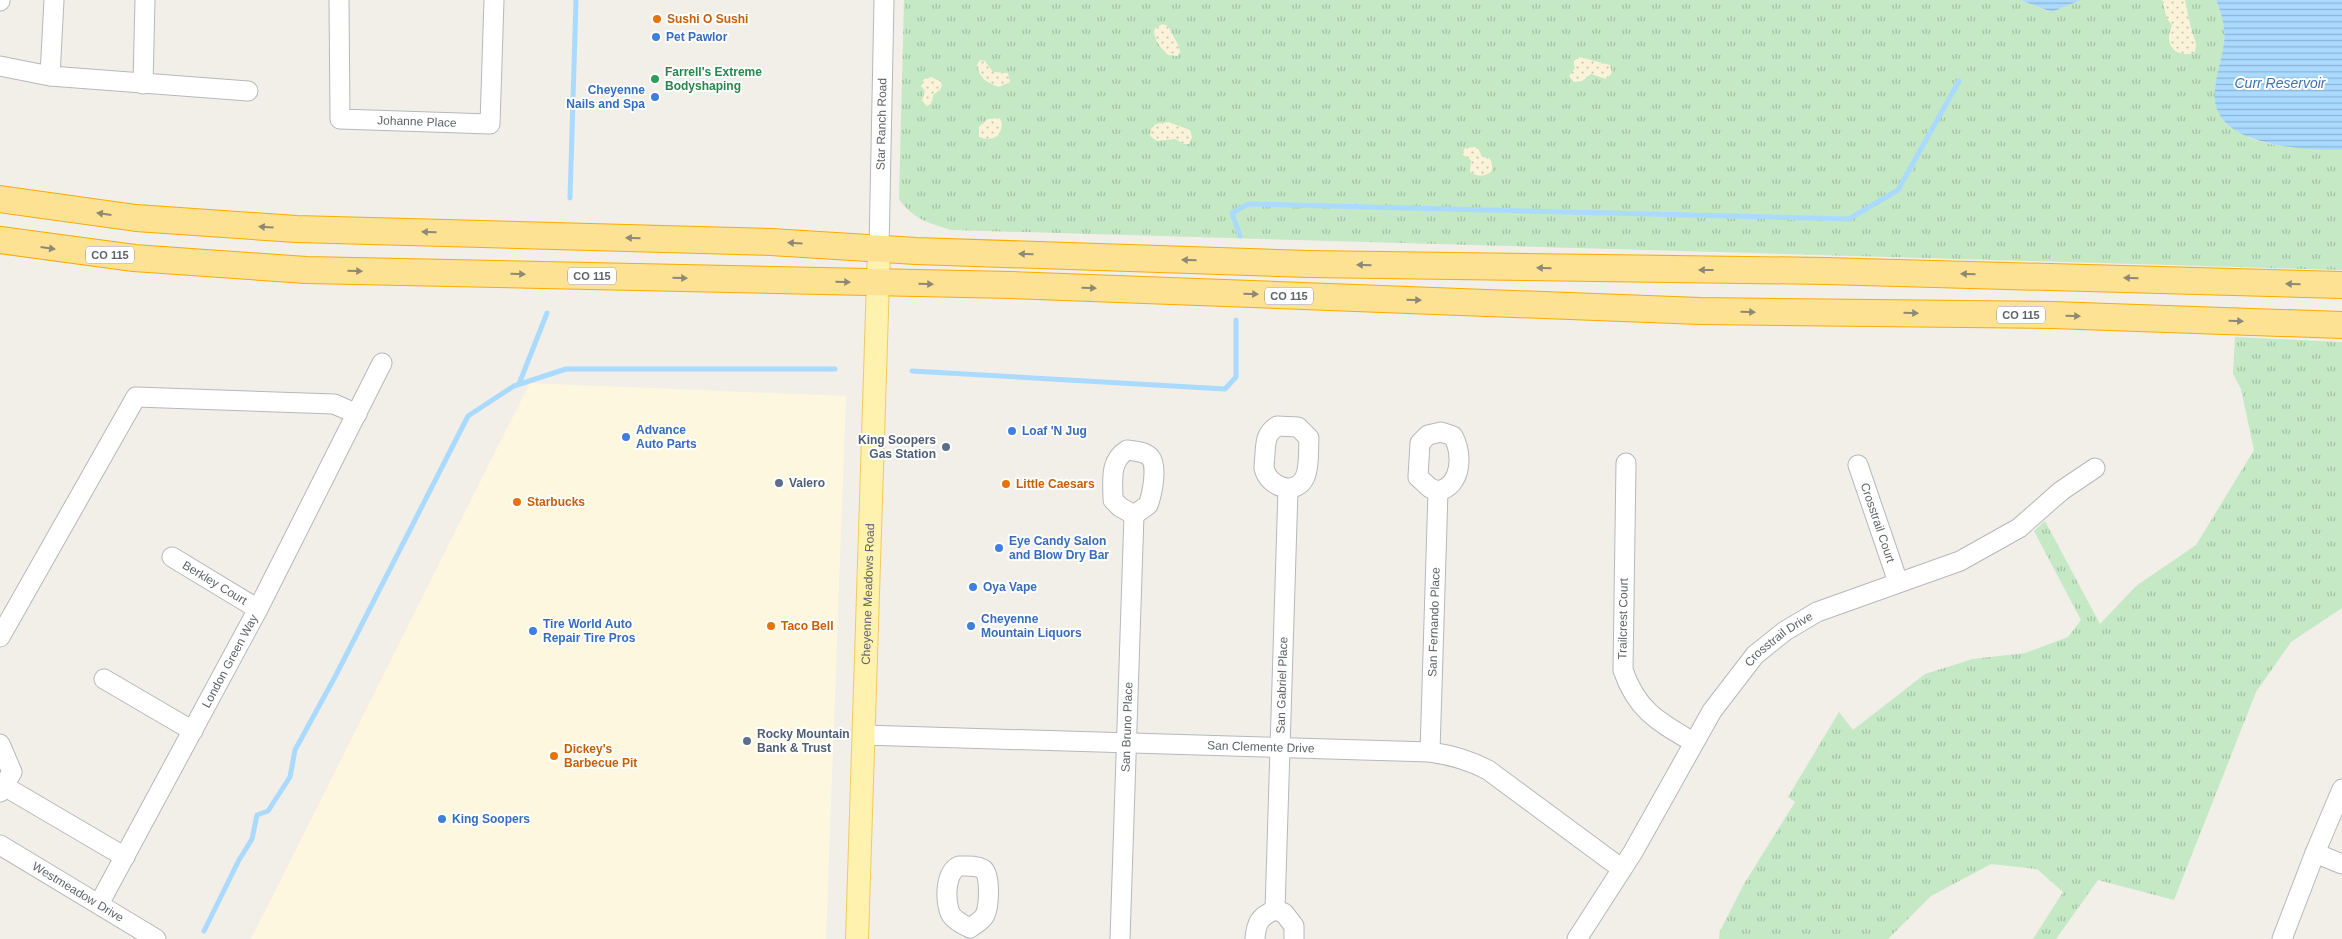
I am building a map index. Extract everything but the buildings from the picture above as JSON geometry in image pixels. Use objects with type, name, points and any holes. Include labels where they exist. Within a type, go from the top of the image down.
[{"type":"highway","points":[[0,199],[136,218],[296,228],[772,242],[879,249],[1317,265],[1845,271],[2342,285]]},
{"type":"highway","name":"CO 115","points":[[0,240],[134,258],[306,270],[1012,285],[1700,311],[2052,315],[2342,325]]},
{"type":"main road","name":"Cheyenne Meadows Road","points":[[856,939],[879,249]]},
{"type":"street","points":[[50,76],[54,0]]},
{"type":"street","points":[[143,84],[146,0]]},
{"type":"street","name":"Johanne Place","points":[[339,0],[340,119],[490,124],[494,0]]},
{"type":"street","name":"Star Ranch Road","points":[[879,249],[884,0]]},
{"type":"street","points":[[0,66],[50,76],[248,92]]},
{"type":"street","name":"London Green Way","points":[[99,904],[258,609],[382,363]]},
{"type":"street","points":[[0,637],[136,397],[334,404],[357,414]]},
{"type":"street","name":"Trailcrest Court","points":[[1626,463],[1623,670],[1632,693],[1650,716],[1693,742]]},
{"type":"street","name":"Crosstrail Court","points":[[1858,465],[1898,582]]},
{"type":"street","name":"Crosstrail Drive","points":[[1577,939],[1622,869],[1712,711],[1741,670],[1771,641],[1818,612],[1960,561],[2019,528],[2061,491],[2096,468]]},
{"type":"street","name":"San Gabriel Place","points":[[1275,910],[1288,489]]},
{"type":"street","name":"San Fernando Place","points":[[1430,752],[1438,492]]},
{"type":"street","name":"San Bruno Place","points":[[1120,939],[1134,515]]},
{"type":"street","name":"Berkley Court","points":[[172,558],[258,609]]},
{"type":"street","points":[[104,679],[193,731]]},
{"type":"street","name":"San Clemente Drive","points":[[863,736],[1430,752],[1462,758],[1488,770],[1622,869]]},
{"type":"street","points":[[0,744],[12,772],[2,789],[125,857]]},
{"type":"street","points":[[2282,939],[2342,789]]},
{"type":"street","name":"Westmeadow Drive","points":[[2,851],[99,904],[156,939]]},
{"type":"street","points":[[2315,853],[2342,864]]},
{"type":"street","points":[[1255,939],[1256,925],[1261,918],[1275,910],[1284,913],[1294,926],[1294,939]]},
{"type":"shaded area","points":[[530,383],[846,396],[826,939],[251,939]]},
{"type":"green space","points":[[904,0],[2020,0],[2052,12],[2081,0],[2216,0],[2221,13],[2225,35],[2223,56],[2215,91],[2249,138],[2269,144],[2342,150],[2342,270],[951,230],[916,216],[899,199]]},
{"type":"green space","points":[[2235,337],[2342,342],[2342,608],[2291,642],[2256,692],[2174,900],[2098,880],[2056,939],[2033,939],[2063,892],[2037,869],[1991,864],[1931,896],[1888,939],[1719,939],[1720,931],[1744,884],[1795,802],[1788,797],[1839,712],[1853,730],[1925,674],[1973,659],[2025,653],[2068,637],[2081,620],[2034,531],[2045,521],[2100,624],[2136,586],[2196,545],[2254,450],[2241,389],[2233,374]]},
{"type":"sand","points":[[2162,0],[2185,0],[2196,44],[2195,52],[2181,54],[2171,46],[2169,35],[2172,25],[2167,19]]},
{"type":"sand","points":[[1163,24],[1169,27],[1178,46],[1180,52],[1177,56],[1168,55],[1156,40],[1155,28]]},
{"type":"sand","points":[[1579,57],[1610,65],[1612,73],[1606,79],[1591,74],[1582,81],[1574,82],[1569,76],[1575,68],[1573,62]]},
{"type":"sand","points":[[980,60],[985,61],[993,72],[1008,73],[1010,82],[999,87],[987,82],[978,70],[977,65]]},
{"type":"sand","points":[[931,77],[940,81],[942,85],[940,90],[933,95],[932,103],[927,106],[922,101],[925,91],[921,86],[924,79]]},
{"type":"sand","points":[[999,118],[1002,122],[1002,127],[996,137],[988,139],[979,137],[979,127],[988,119]]},
{"type":"sand","points":[[1168,122],[1190,130],[1192,137],[1189,144],[1184,144],[1175,139],[1157,141],[1150,136],[1151,129],[1156,124]]},
{"type":"sand","points":[[1465,148],[1478,148],[1482,157],[1489,158],[1492,162],[1492,171],[1484,175],[1476,175],[1470,172],[1471,160],[1462,154]]},
{"type":"water","points":[[2020,0],[2081,0],[2052,12]]},
{"type":"water","name":"Curr Reservoir","points":[[2216,0],[2342,0],[2342,150],[2305,149],[2283,146],[2242,134],[2227,123],[2217,109],[2215,90],[2224,45],[2224,26]]},
{"type":"waterway","points":[[570,198],[576,0]]},
{"type":"waterway","points":[[1240,236],[1232,213],[1248,204],[1849,219],[1898,190],[1959,81]]},
{"type":"waterway","points":[[519,384],[547,313]]},
{"type":"waterway","points":[[912,371],[1225,389],[1236,377],[1236,320]]},
{"type":"waterway","points":[[204,931],[239,860],[252,839],[257,815],[268,811],[290,777],[295,750],[336,675],[468,416],[514,386],[566,369],[835,369]]},
{"type":"place","name":"Sushi O Sushi","points":[[657,19]]},
{"type":"place","name":"Pet Pawlor","points":[[656,37]]},
{"type":"place","name":"Farrell's Extreme Bodyshaping","points":[[655,79]]},
{"type":"place","name":"Cheyenne Nails and Spa","points":[[655,97]]},
{"type":"place","name":"Loaf 'N Jug","points":[[1012,431]]},
{"type":"place","name":"Advance Auto Parts","points":[[626,437]]},
{"type":"place","name":"King Soopers Gas Station","points":[[946,447]]},
{"type":"place","name":"Valero","points":[[779,483]]},
{"type":"place","name":"Little Caesars","points":[[1006,484]]},
{"type":"place","name":"Starbucks","points":[[517,502]]},
{"type":"place","name":"Eye Candy Salon and Blow Dry Bar","points":[[999,548]]},
{"type":"place","name":"Oya Vape","points":[[973,587]]},
{"type":"place","name":"Taco Bell","points":[[771,626]]},
{"type":"place","name":"Cheyenne Mountain Liquors","points":[[971,626]]},
{"type":"place","name":"Tire World Auto Repair Tire Pros","points":[[533,631]]},
{"type":"place","name":"Rocky Mountain Bank & Trust","points":[[747,741]]},
{"type":"place","name":"Dickey's Barbecue Pit","points":[[554,756]]},
{"type":"place","name":"King Soopers","points":[[442,819]]}]
